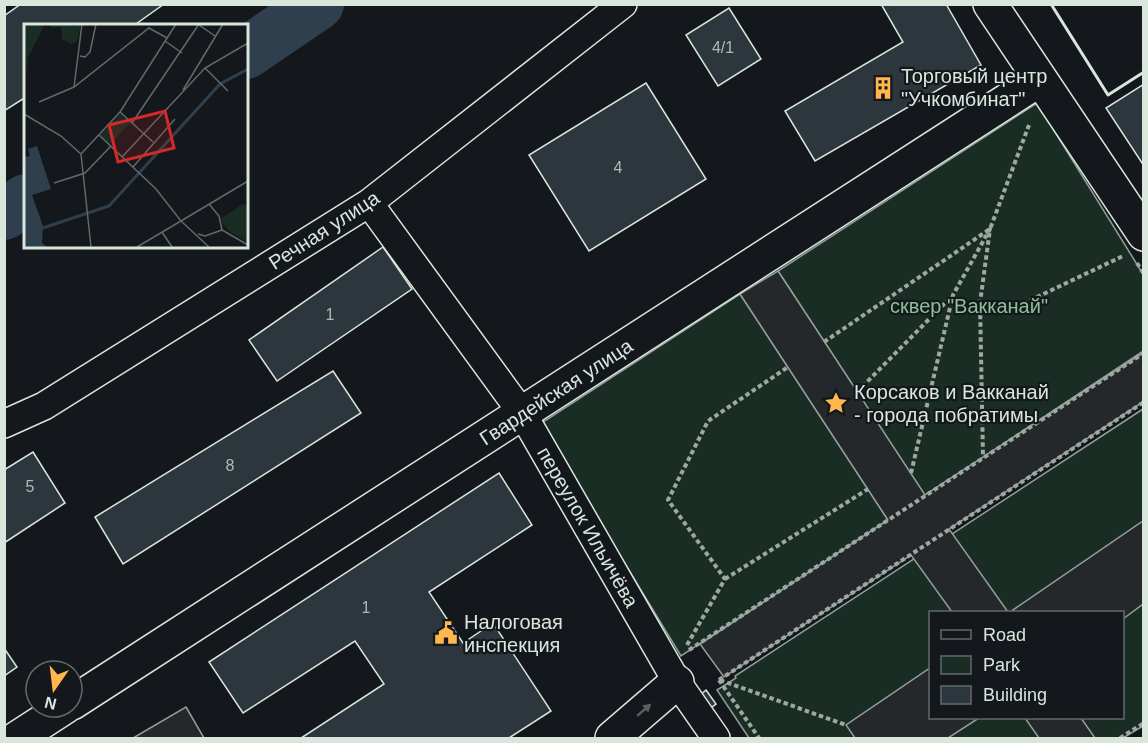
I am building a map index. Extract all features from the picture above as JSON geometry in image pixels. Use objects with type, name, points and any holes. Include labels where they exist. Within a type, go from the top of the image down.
[{"type":"main road","points":[[990,4],[1039,80],[1137,243]]},
{"type":"main road","name":"Гвардейская улица","points":[[84,695],[1039,80]]},
{"type":"main road","points":[[612,738],[677,682]]},
{"type":"main road","points":[[16,738],[47,719]]},
{"type":"street","name":"Речная улица","points":[[4,424],[44,406],[369,203],[623,4]]},
{"type":"street","name":"переулок Ильичёва","points":[[369,203],[522,413],[677,682],[716,738]]},
{"type":"path","points":[[857,392],[952,296],[990,229],[1029,124]]},
{"type":"path","points":[[983,458],[980,303],[990,229]]},
{"type":"path","points":[[824,342],[990,229]]},
{"type":"path","points":[[980,303],[1012,309],[1137,243]]},
{"type":"path","points":[[911,473],[952,296]]},
{"type":"path","points":[[868,489],[724,579],[681,656],[1143,353]]},
{"type":"path","points":[[724,579],[668,500],[708,421],[788,367]]},
{"type":"path","points":[[720,680],[1143,402]]},
{"type":"path","points":[[720,680],[846,725]]},
{"type":"path","points":[[720,680],[759,738]]},
{"type":"path","points":[[1120,738],[1143,723]]},
{"type":"green space","name":"сквер \"Вакканай\"","points":[[1037,103],[1143,274],[1143,351],[925,496],[778,271]]},
{"type":"green space","points":[[740,294],[888,520],[681,656],[540,424]]},
{"type":"green space","points":[[1143,409],[1143,726],[1123,738],[749,738],[717,690],[736,678],[735,676]]},
{"type":"shaded area","points":[[778,271],[925,495],[1143,353],[1143,402],[949,529],[1007,611],[951,611],[911,555],[724,677],[700,644],[888,520],[740,294]]},
{"type":"shaded area","points":[[1143,521],[1143,604],[1124,618],[1124,611],[1011,611]]},
{"type":"shaded area","points":[[929,669],[929,719],[977,719],[948,738],[855,738],[846,725]]},
{"type":"shaded area","points":[[186,707],[204,738],[133,738]]},
{"type":"shaded area","points":[[1026,719],[1082,719],[1095,738],[1039,738]]},
{"type":"building","points":[[21,4],[164,4],[136,24],[24,24],[24,98],[4,111],[4,16]]},
{"type":"building","name":"Торговый центр \"Учкомбинат\"","points":[[881,4],[946,4],[981,65],[815,161],[785,111],[903,42]]},
{"type":"building","points":[[729,8],[761,59],[718,86],[686,35]]},
{"type":"building","points":[[646,83],[706,179],[589,251],[529,155]]},
{"type":"building","points":[[1144,84],[1144,166],[1106,108]]},
{"type":"building","points":[[383,247],[412,289],[277,381],[249,340]]},
{"type":"building","points":[[333,371],[361,413],[123,564],[95,517]]},
{"type":"building","points":[[33,452],[65,503],[4,543],[4,470]]},
{"type":"building","points":[[499,473],[532,525],[429,592],[463,643],[493,623],[551,711],[509,738],[301,738],[384,684],[355,641],[243,713],[209,662]]},
{"type":"building","points":[[4,648],[17,667],[4,676]]},
{"type":"building","points":[[706,690],[716,704],[708,710],[698,697]]},
{"type":"waterway","points":[[248,52],[318,4]]},
{"type":"waterway","points":[[4,214],[24,201]]},
{"type":"wall","points":[[1051,4],[1108,95],[1144,72]]},
{"type":"place","name":"Торговый центр \"Учкомбинат\"","points":[[883,88]]},
{"type":"place","name":"Корсаков и Вакканай - города побратимы","points":[[836,403]]},
{"type":"place","name":"Налоговая инспекция","points":[[446,633]]}]
